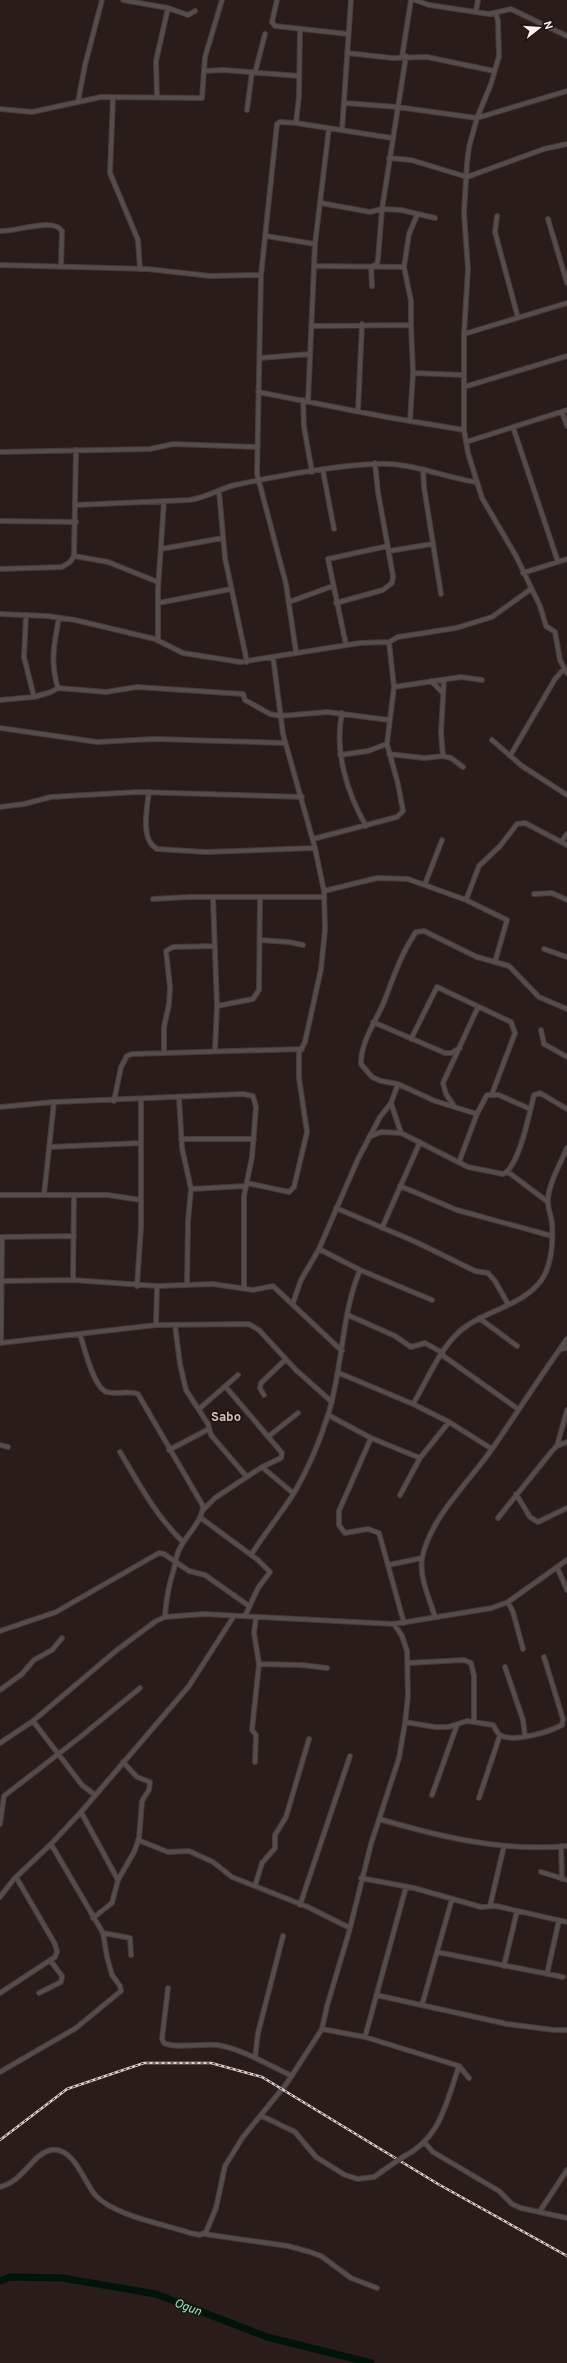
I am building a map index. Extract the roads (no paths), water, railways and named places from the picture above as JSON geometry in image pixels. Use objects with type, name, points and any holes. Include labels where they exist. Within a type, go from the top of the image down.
[{"type":"street","points":[[78,102],[85,65],[102,0]]},
{"type":"street","points":[[123,0],[149,2],[188,15],[195,11]]},
{"type":"street","points":[[0,109],[32,112],[101,97],[202,98],[205,57],[222,0]]},
{"type":"street","points":[[277,0],[272,25],[281,28],[348,34]]},
{"type":"street","points":[[342,130],[351,0]]},
{"type":"street","points":[[372,267],[377,264],[378,259],[382,209],[411,0]]},
{"type":"street","points":[[415,0],[429,5],[496,13],[512,8],[567,36]]},
{"type":"street","points":[[476,11],[478,0]]},
{"type":"street","points":[[158,98],[156,61],[168,8]]},
{"type":"street","points":[[496,13],[500,42],[499,56],[477,118],[469,147],[464,213],[468,269],[464,334],[464,430],[476,482],[482,498],[540,606],[546,626],[555,632],[564,669],[567,673]]},
{"type":"street","points":[[296,123],[300,30]]},
{"type":"street","points":[[247,110],[253,73],[265,34]]},
{"type":"street","points":[[347,53],[392,58],[427,57],[494,71]]},
{"type":"street","points":[[204,71],[224,70],[299,76]]},
{"type":"street","points":[[345,103],[397,107],[477,118],[567,91]]},
{"type":"street","points":[[113,98],[110,173],[113,184],[122,199],[138,240],[140,269]]},
{"type":"street","points":[[296,652],[286,584],[259,481],[258,392],[261,276],[277,124],[280,122],[296,123],[392,138]]},
{"type":"street","points":[[308,402],[316,266],[315,244],[329,128]]},
{"type":"street","points":[[389,158],[411,160],[467,177],[544,149],[567,144]]},
{"type":"street","points":[[321,203],[370,212],[382,209],[408,211],[417,215],[435,218]]},
{"type":"street","points":[[410,421],[413,372],[411,325],[412,301],[404,267],[409,234],[417,215]]},
{"type":"street","points":[[496,216],[495,232],[518,318]]},
{"type":"street","points":[[548,219],[567,283]]},
{"type":"street","points":[[0,232],[48,224],[56,225],[62,231],[61,266]]},
{"type":"street","points":[[266,236],[315,244]]},
{"type":"street","points":[[0,265],[140,269],[210,276],[261,276]]},
{"type":"street","points":[[316,266],[404,267]]},
{"type":"street","points":[[372,267],[372,286]]},
{"type":"street","points":[[464,334],[567,303]]},
{"type":"street","points":[[312,326],[362,324],[411,325]]},
{"type":"street","points":[[358,411],[362,324]]},
{"type":"street","points":[[260,358],[310,354]]},
{"type":"street","points":[[464,387],[567,356]]},
{"type":"street","points":[[413,372],[464,375]]},
{"type":"street","points":[[258,392],[464,430]]},
{"type":"street","points":[[303,400],[304,427],[312,472]]},
{"type":"street","points":[[466,442],[567,410]]},
{"type":"street","points":[[562,412],[567,426]]},
{"type":"street","points":[[513,427],[558,562]]},
{"type":"street","points":[[0,452],[150,449],[173,444],[258,447]]},
{"type":"street","points":[[0,569],[62,567],[70,562],[74,556],[76,522],[76,450]]},
{"type":"street","points":[[76,505],[203,498],[235,485],[375,463],[423,469],[452,478],[476,482]]},
{"type":"street","points":[[336,603],[389,587],[392,583],[393,576],[375,463]]},
{"type":"street","points":[[423,469],[432,544],[441,594]]},
{"type":"street","points":[[323,471],[334,529]]},
{"type":"street","points":[[219,491],[223,538],[231,589],[247,662]]},
{"type":"street","points":[[158,641],[158,582],[164,501]]},
{"type":"street","points":[[0,521],[76,522]]},
{"type":"street","points":[[161,549],[223,538]]},
{"type":"street","points":[[346,645],[328,559],[432,544]]},
{"type":"street","points":[[74,556],[108,562],[158,582]]},
{"type":"street","points":[[523,573],[567,559]]},
{"type":"street","points":[[289,602],[333,586]]},
{"type":"street","points":[[158,603],[231,589]]},
{"type":"street","points":[[0,614],[59,618],[136,634],[158,641],[183,653],[209,659],[247,662],[296,652],[346,645],[389,642],[398,638],[456,628],[492,617],[531,589]]},
{"type":"street","points":[[26,615],[24,657],[34,696]]},
{"type":"street","points":[[58,688],[53,672],[52,659],[59,618]]},
{"type":"street","points":[[313,839],[397,817],[404,811],[387,744],[394,687],[389,642]]},
{"type":"street","points":[[190,1189],[246,1184],[289,1192],[294,1187],[308,1132],[300,1078],[299,1053],[302,1049],[315,999],[324,952],[324,891],[316,848],[285,743],[280,716],[273,657]]},
{"type":"street","points":[[510,756],[555,679],[564,669]]},
{"type":"street","points":[[394,687],[461,678],[482,680]]},
{"type":"street","points":[[443,756],[442,693],[444,680]]},
{"type":"street","points":[[431,681],[442,693]]},
{"type":"street","points":[[0,700],[34,696],[50,692],[58,688],[106,692],[137,687],[243,694],[245,700],[270,714],[280,716],[312,712],[342,713],[389,720]]},
{"type":"street","points":[[342,713],[338,730],[340,755],[351,795],[366,826]]},
{"type":"street","points":[[0,728],[97,742],[154,739],[285,743]]},
{"type":"street","points":[[492,740],[532,773],[567,795]]},
{"type":"street","points":[[340,755],[368,751],[387,744]]},
{"type":"street","points":[[389,754],[424,758],[443,756],[451,758],[463,767]]},
{"type":"street","points":[[0,807],[24,804],[51,797],[149,792],[302,797]]},
{"type":"street","points":[[149,792],[146,819],[148,840],[156,849],[206,852],[316,848]]},
{"type":"street","points":[[466,900],[479,866],[500,846],[517,824],[525,823],[567,845]]},
{"type":"street","points":[[561,842],[567,834]]},
{"type":"street","points":[[425,884],[442,840]]},
{"type":"street","points":[[324,891],[377,878],[402,879],[425,884],[466,900],[507,920],[495,962]]},
{"type":"street","points":[[534,894],[552,893],[567,900]]},
{"type":"street","points":[[153,899],[189,897],[324,897]]},
{"type":"street","points":[[213,898],[217,1006],[215,1050]]},
{"type":"street","points":[[217,1006],[253,999],[257,996],[260,986],[260,898]]},
{"type":"street","points":[[477,1114],[435,1101],[398,1084],[381,1081],[372,1077],[362,1064],[364,1044],[373,1022],[383,1003],[403,953],[419,930],[477,957],[512,968],[518,977],[539,997],[567,1009]]},
{"type":"street","points":[[260,940],[290,942],[303,945]]},
{"type":"street","points":[[164,1052],[164,1027],[170,987],[166,951],[173,948],[214,946]]},
{"type":"street","points":[[544,949],[567,957]]},
{"type":"street","points":[[411,1039],[437,986],[511,1022],[515,1033],[492,1094]]},
{"type":"street","points":[[454,1106],[446,1094],[444,1083],[461,1048],[478,1007]]},
{"type":"street","points":[[373,1022],[445,1053],[451,1053],[461,1048]]},
{"type":"street","points":[[541,1030],[544,1044],[567,1057]]},
{"type":"street","points":[[114,1101],[121,1068],[127,1056],[164,1052],[302,1049]]},
{"type":"street","points":[[293,1303],[301,1280],[318,1249],[369,1137],[391,1103],[398,1084]]},
{"type":"street","points":[[508,1172],[524,1133],[536,1093],[567,1109]]},
{"type":"street","points":[[0,1108],[54,1102],[250,1095],[256,1100],[256,1107],[254,1139],[246,1184],[243,1238],[244,1288]]},
{"type":"street","points":[[459,1162],[482,1102],[487,1095],[499,1095],[530,1109]]},
{"type":"street","points":[[178,1098],[181,1139],[190,1189],[187,1247],[188,1285]]},
{"type":"street","points":[[137,1286],[141,1200],[141,1099]]},
{"type":"street","points":[[44,1195],[54,1102]]},
{"type":"street","points":[[391,1103],[401,1132]]},
{"type":"street","points":[[369,1137],[381,1132],[401,1132],[459,1162],[492,1173],[508,1172],[548,1202]]},
{"type":"street","points":[[181,1139],[254,1139]]},
{"type":"street","points":[[382,1228],[420,1142]]},
{"type":"street","points":[[49,1147],[141,1143]]},
{"type":"street","points":[[414,1404],[442,1354],[459,1331],[479,1318],[508,1304],[536,1287],[544,1275],[551,1254],[552,1236],[548,1202],[567,1148]]},
{"type":"street","points":[[400,1186],[457,1210],[552,1236]]},
{"type":"street","points":[[0,1195],[108,1195],[141,1200]]},
{"type":"street","points":[[73,1280],[74,1195]]},
{"type":"street","points":[[336,1208],[416,1242],[475,1271],[490,1275],[508,1304]]},
{"type":"street","points":[[74,1236],[1,1237],[2,1281],[0,1343],[156,1325],[249,1324],[259,1330],[286,1359],[332,1402]]},
{"type":"street","points":[[318,1249],[360,1270],[432,1300]]},
{"type":"street","points":[[251,1555],[293,1493],[304,1473],[328,1415],[339,1373],[353,1286],[360,1270]]},
{"type":"street","points":[[2,1281],[73,1280],[137,1286],[213,1284],[253,1290],[272,1286],[293,1303],[342,1351]]},
{"type":"street","points":[[156,1325],[157,1286]]},
{"type":"street","points":[[348,1315],[395,1336],[411,1347],[425,1343],[518,1409]]},
{"type":"street","points":[[479,1318],[517,1346]]},
{"type":"street","points":[[176,1325],[184,1384],[221,1448],[246,1476]]},
{"type":"street","points":[[80,1334],[97,1385],[101,1390],[115,1394],[133,1392],[138,1394],[169,1450],[203,1504],[201,1518],[183,1542],[174,1560],[173,1573],[167,1590],[165,1617]]},
{"type":"street","points":[[435,1617],[425,1587],[422,1558],[439,1518],[492,1449],[567,1338]]},
{"type":"street","points":[[560,1349],[567,1348]]},
{"type":"street","points":[[264,1395],[260,1388],[261,1383],[286,1359]]},
{"type":"street","points":[[339,1373],[414,1404],[449,1422],[492,1449]]},
{"type":"street","points":[[199,1409],[238,1375]]},
{"type":"street","points":[[203,1510],[215,1498],[246,1476],[282,1455],[281,1450],[225,1386]]},
{"type":"street","points":[[498,1518],[516,1494],[557,1446],[567,1410]]},
{"type":"street","points":[[268,1436],[298,1413]]},
{"type":"street","points":[[328,1415],[372,1438],[420,1458]]},
{"type":"street","points":[[400,1495],[420,1458],[449,1422]]},
{"type":"street","points":[[169,1450],[209,1429]]},
{"type":"street","points":[[372,1438],[339,1511],[339,1525],[345,1533],[368,1530],[379,1533],[404,1623]]},
{"type":"street","points":[[557,1446],[567,1442]]},
{"type":"street","points":[[0,1445],[8,1447]]},
{"type":"street","points":[[120,1452],[150,1502],[169,1529],[183,1542]]},
{"type":"street","points":[[262,1467],[293,1493]]},
{"type":"street","points":[[516,1494],[530,1517],[538,1522],[567,1508]]},
{"type":"street","points":[[201,1518],[251,1555],[270,1572],[249,1606],[245,1616]]},
{"type":"street","points":[[0,1631],[56,1612],[159,1553],[174,1560],[189,1571],[205,1575],[249,1606]]},
{"type":"street","points":[[388,1564],[422,1558]]},
{"type":"street","points":[[0,1742],[33,1721],[117,1650],[156,1621],[165,1617],[204,1614],[394,1624],[404,1623],[472,1612],[508,1602],[567,1560]]},
{"type":"street","points":[[557,1567],[567,1590]]},
{"type":"street","points":[[508,1602],[513,1612],[522,1649]]},
{"type":"street","points":[[0,1896],[16,1877],[51,1844],[81,1812],[188,1686],[234,1616]]},
{"type":"street","points":[[255,1762],[256,1735],[252,1730],[259,1664],[254,1633],[256,1616]]},
{"type":"street","points":[[204,2234],[216,2208],[225,2166],[243,2137],[262,2116],[292,2076],[322,2029],[327,2006],[350,1928],[361,1878],[399,1758],[405,1722],[408,1663],[402,1636],[394,1624]]},
{"type":"street","points":[[0,1690],[22,1674],[34,1660],[52,1650],[62,1638]]},
{"type":"street","points":[[405,1722],[435,1727],[474,1722],[492,1725],[500,1735],[508,1738],[525,1736],[556,1728],[564,1723],[544,1657]]},
{"type":"street","points":[[408,1663],[464,1660],[471,1663],[474,1676],[474,1722]]},
{"type":"street","points":[[259,1664],[302,1665],[327,1668]]},
{"type":"street","points":[[505,1666],[524,1724],[525,1736]]},
{"type":"street","points":[[0,1824],[4,1796],[59,1754],[140,1688]]},
{"type":"street","points":[[33,1721],[82,1785],[95,1795]]},
{"type":"street","points":[[432,1795],[457,1724]]},
{"type":"street","points":[[479,1798],[500,1735]]},
{"type":"street","points":[[255,1886],[262,1863],[274,1848],[275,1835],[286,1817],[309,1739]]},
{"type":"street","points":[[300,1906],[350,1756]]},
{"type":"street","points":[[93,1918],[112,1903],[118,1880],[138,1840],[142,1801],[149,1790],[150,1782],[137,1777],[123,1762]]},
{"type":"street","points":[[81,1812],[118,1880]]},
{"type":"street","points":[[379,1819],[459,1840],[528,1849],[567,1846]]},
{"type":"street","points":[[138,1840],[168,1852],[189,1851],[213,1862],[232,1877],[350,1928]]},
{"type":"street","points":[[0,2072],[76,2028],[120,1993],[121,1988],[112,1975],[103,1933],[51,1844]]},
{"type":"street","points":[[490,1906],[504,1846]]},
{"type":"street","points":[[540,1872],[565,1880],[561,1846]]},
{"type":"street","points":[[0,1993],[50,1960],[54,1957],[56,1952],[55,1944],[16,1877]]},
{"type":"street","points":[[361,1878],[406,1887],[481,1907],[490,1906],[567,1922]]},
{"type":"street","points":[[365,2037],[406,1887]]},
{"type":"street","points":[[422,2005],[452,1899]]},
{"type":"street","points":[[504,1966],[516,1911]]},
{"type":"street","points":[[547,1974],[559,1920]]},
{"type":"street","points":[[103,1933],[130,1938],[131,1955]]},
{"type":"street","points":[[255,2058],[258,2033],[283,1936]]},
{"type":"street","points":[[437,1952],[563,1977]]},
{"type":"street","points":[[39,1993],[61,1982],[62,1979],[50,1960]]},
{"type":"street","points":[[168,1988],[162,2039],[164,2044],[172,2046],[218,2045],[255,2058],[292,2076]]},
{"type":"street","points":[[376,1995],[507,2024],[554,2030],[567,2030]]},
{"type":"street","points":[[322,2029],[365,2037],[459,2066],[469,2078]]},
{"type":"street","points":[[262,2116],[294,2132],[316,2157],[345,2175],[358,2179],[374,2177],[394,2162],[416,2150],[425,2143],[443,2115],[459,2066]]},
{"type":"street","points":[[425,2143],[433,2152],[499,2191],[512,2204],[521,2208],[567,2218]]},
{"type":"street","points":[[0,2187],[17,2180],[44,2153],[52,2150],[60,2151],[68,2154],[97,2196],[111,2206],[190,2233],[288,2246],[310,2252],[321,2256],[351,2278],[377,2288]]},
{"type":"street","points":[[540,2211],[567,2170]]},
{"type":"waterway","name":"Ogun","points":[[0,2281],[10,2277],[62,2278],[156,2294],[267,2337],[371,2363]]},
{"type":"railway","points":[[0,2140],[67,2089],[144,2063],[211,2063],[262,2077],[438,2184],[567,2256]]},
{"type":"district","name":"Sabo","points":[[226,1416]]}]
